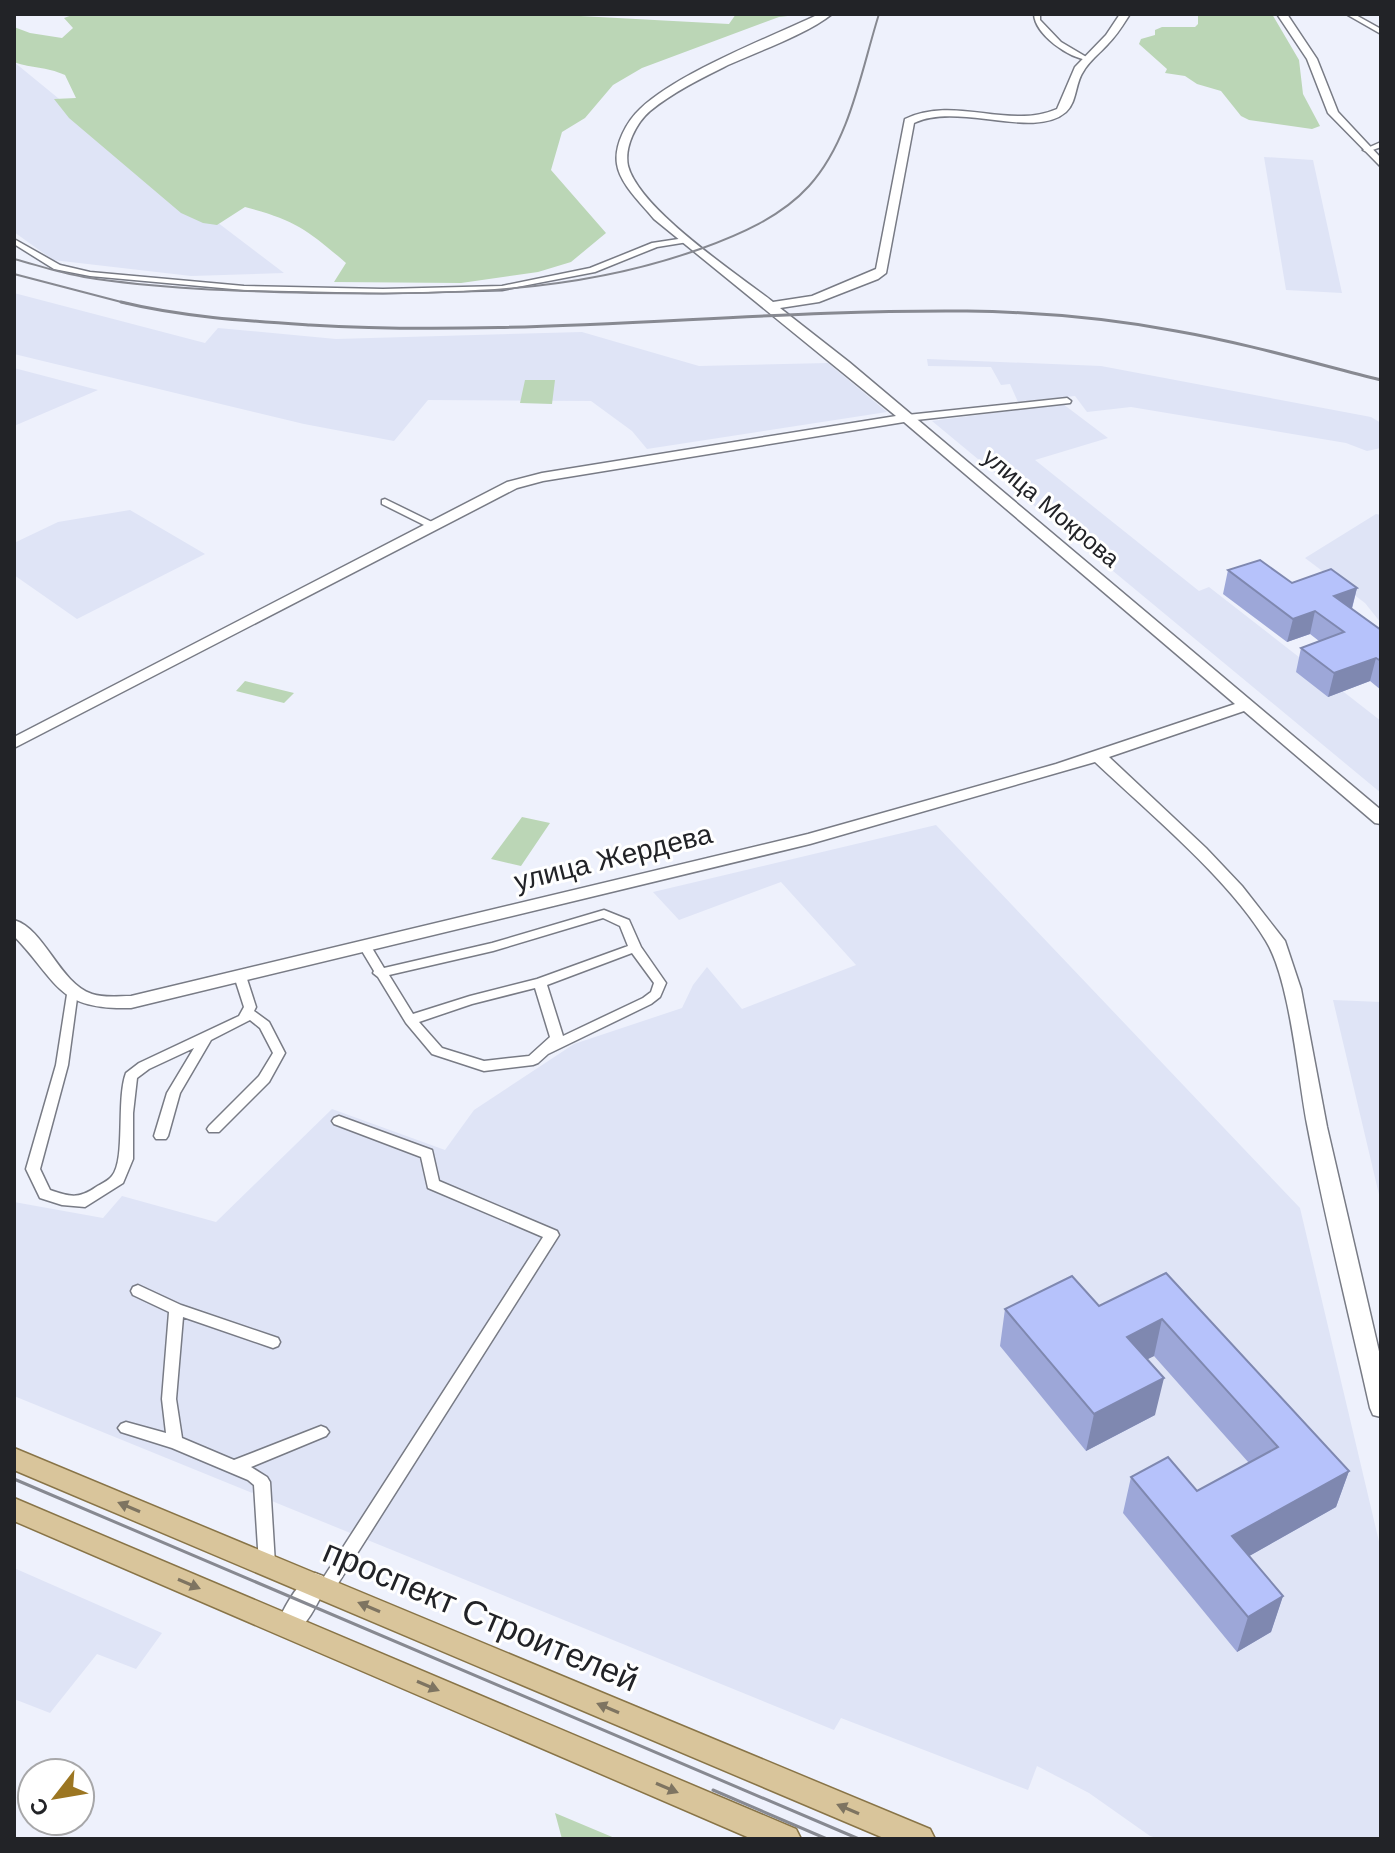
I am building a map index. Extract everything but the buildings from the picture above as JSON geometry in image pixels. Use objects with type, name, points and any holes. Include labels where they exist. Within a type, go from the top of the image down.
[{"type":"main road","name":"улица Мокрова","points":[[827,14],[688,81],[655,103],[634,122],[623,147],[622,163],[628,179],[658,217],[685,240],[772,306],[1379,814]]},
{"type":"main road","points":[[772,306],[815,299],[882,270],[909,121],[943,112],[1037,117],[1057,114],[1066,107],[1075,75],[1086,59],[1102,46],[1125,14]]},
{"type":"main road","points":[[1282,14],[1312,59],[1333,113],[1381,164]]},
{"type":"main road","points":[[14,743],[512,485],[542,477],[907,418]]},
{"type":"main road","name":"улица Жердева","points":[[72,991],[89,1000],[131,1002],[810,839],[1098,756],[1246,705]]},
{"type":"main road","points":[[1098,756],[1200,852],[1236,890],[1276,941],[1292,989],[1317,1127],[1381,1408]]},
{"type":"main road","points":[[14,926],[34,944],[72,991]]},
{"type":"main road","name":"проспект Строителей","points":[[14,1459],[920,1839]]},
{"type":"main road","points":[[14,1509],[786,1839]]},
{"type":"main road","points":[[288,1626],[320,1586]]},
{"type":"street","points":[[1037,14],[1037,20],[1053,39],[1067,51],[1086,59]]},
{"type":"street","points":[[1349,14],[1381,32]]},
{"type":"street","points":[[1367,150],[1381,144]]},
{"type":"street","points":[[14,241],[57,267],[90,274],[244,288],[399,291],[502,288],[592,270],[655,245],[685,240]]},
{"type":"street","points":[[907,418],[1067,401]]},
{"type":"street","points":[[385,502],[433,526]]},
{"type":"street","points":[[365,946],[379,973],[410,1020],[437,1051],[484,1066],[533,1060],[548,1049],[635,1008],[656,994],[660,983],[635,948],[625,923],[612,915],[596,914],[493,947],[379,973]]},
{"type":"street","points":[[410,1020],[470,1000],[540,983],[635,948]]},
{"type":"street","points":[[72,991],[62,1065],[33,1169],[45,1194],[62,1200],[85,1202],[118,1179],[126,1159],[126,1113],[131,1076],[144,1066],[244,1019],[250,1007],[240,976]]},
{"type":"street","points":[[540,983],[557,1038],[548,1049]]},
{"type":"street","points":[[214,1129],[264,1079],[279,1053],[265,1025],[247,1012]]},
{"type":"street","points":[[161,1136],[174,1093],[206,1038]]},
{"type":"street","points":[[320,1586],[552,1235],[433,1184],[427,1154],[339,1121]]},
{"type":"street","points":[[138,1291],[176,1309],[273,1342]]},
{"type":"street","points":[[175,1442],[169,1399],[176,1309]]},
{"type":"street","points":[[126,1428],[175,1442],[262,1482],[267,1564]]},
{"type":"street","points":[[234,1467],[321,1432]]},
{"type":"shaded area","points":[[14,62],[113,143],[284,273],[191,276],[53,260],[14,232]]},
{"type":"shaded area","points":[[1264,157],[1313,160],[1342,293],[1286,290]]},
{"type":"shaded area","points":[[14,293],[205,343],[218,328],[336,339],[582,332],[699,366],[828,363],[887,412],[647,449],[632,431],[591,401],[428,400],[394,441],[304,424],[14,354]]},
{"type":"shaded area","points":[[927,359],[1101,366],[1371,417],[1381,423],[1381,448],[1367,451],[1346,443],[1131,407],[1087,412],[1075,396],[1018,402],[1010,384],[1001,385],[991,367],[928,366]]},
{"type":"shaded area","points":[[14,368],[98,390],[14,426]]},
{"type":"shaded area","points":[[1063,404],[1108,438],[1035,460],[1199,591],[1209,587],[1381,721],[1381,793],[932,421]]},
{"type":"shaded area","points":[[130,510],[205,554],[77,619],[14,575],[14,543],[58,522]]},
{"type":"shaded area","points":[[1376,514],[1381,515],[1381,623],[1365,603],[1305,558]]},
{"type":"shaded area","points":[[936,825],[1300,1208],[1381,1550],[1381,1839],[1160,1839],[1150,1836],[1089,1793],[1037,1766],[1028,1790],[841,1718],[834,1730],[14,1396],[14,1202],[103,1218],[122,1196],[216,1222],[332,1109],[445,1150],[474,1110],[574,1044],[682,1008],[693,985],[707,967],[742,1009],[856,965],[781,882],[679,920],[653,892]]},
{"type":"shaded area","points":[[1333,1000],[1381,1002],[1381,1203]]},
{"type":"shaded area","points":[[14,1568],[162,1633],[136,1669],[97,1654],[50,1713],[14,1699]]},
{"type":"green space","points":[[75,14],[543,14],[729,24],[736,14],[805,14],[779,17],[642,68],[613,85],[585,118],[562,132],[551,170],[606,233],[571,262],[538,272],[461,283],[334,282],[346,263],[311,234],[289,222],[245,207],[217,225],[203,223],[181,213],[69,118],[54,99],[76,98],[65,75],[14,62],[14,27],[62,38],[73,28],[64,18]]},
{"type":"green space","points":[[1198,14],[1272,14],[1299,60],[1303,94],[1320,126],[1312,129],[1249,120],[1241,116],[1221,91],[1197,84],[1185,76],[1165,73],[1167,69],[1139,44],[1141,39],[1155,35],[1155,30],[1162,27],[1195,27]]},
{"type":"green space","points":[[525,380],[555,380],[552,404],[520,403]]},
{"type":"green space","points":[[245,681],[294,693],[284,703],[236,691]]},
{"type":"green space","points":[[522,817],[550,823],[521,866],[491,859]]},
{"type":"green space","points":[[555,1813],[617,1839],[562,1839]]},
{"type":"tram line","points":[[14,1479],[859,1839]]},
{"type":"tram line","points":[[713,1790],[827,1839]]},
{"type":"railway","points":[[14,259],[75,275],[141,284],[362,294],[509,289],[605,275],[653,264],[744,231],[786,207],[809,186],[835,148],[844,127],[879,14]]},
{"type":"railway","points":[[14,274],[122,302]]},
{"type":"railway","points":[[122,302],[215,318],[392,328],[556,326],[885,312],[1046,314],[1202,336],[1381,380]]},
{"type":"railway","points":[[122,302],[129,304]]}]
